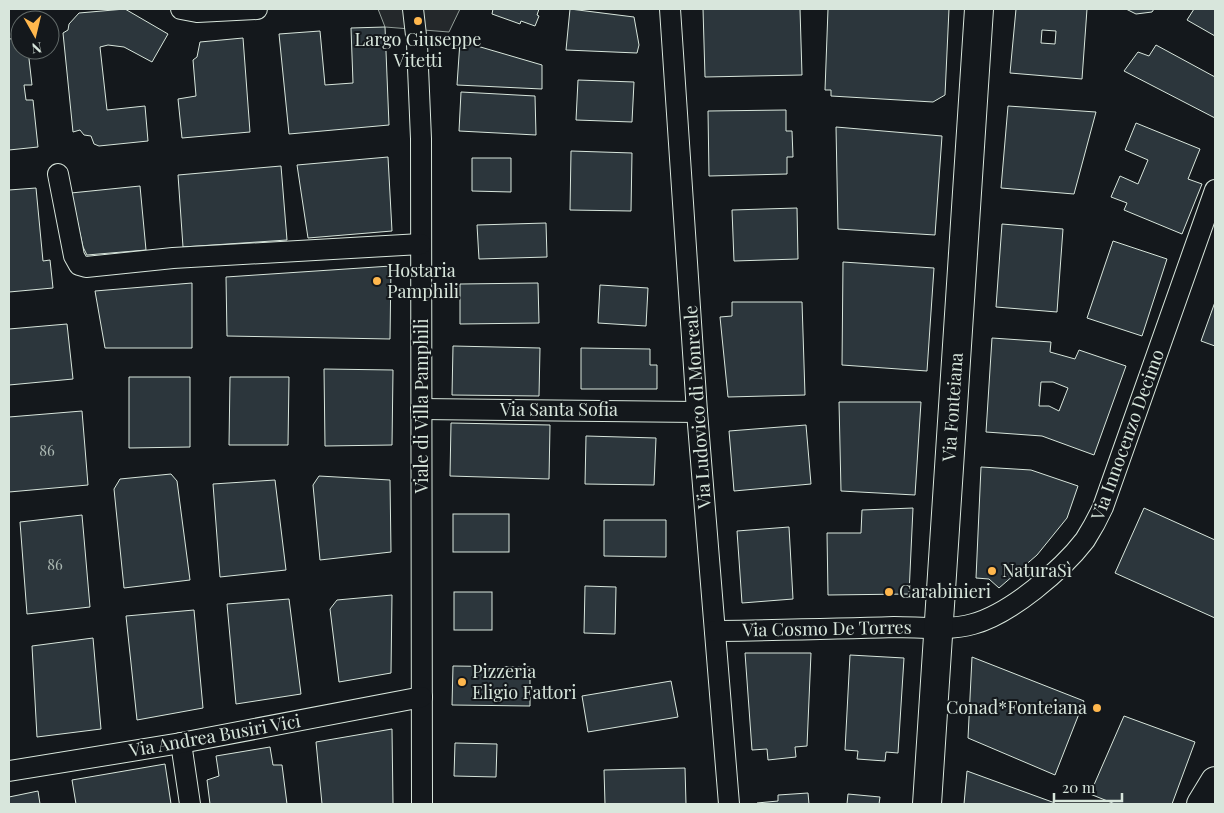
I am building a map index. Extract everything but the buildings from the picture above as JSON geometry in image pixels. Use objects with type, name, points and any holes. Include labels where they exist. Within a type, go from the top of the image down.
[{"type":"street","points":[[181,9],[197,12],[257,9]]},
{"type":"street","name":"Viale di Villa Pamphili","points":[[413,9],[417,44],[421,139],[422,804]]},
{"type":"street","name":"Via Ludovico di Monreale","points":[[670,9],[698,412],[729,804]]},
{"type":"street","name":"Via Fonteiana","points":[[926,804],[979,9]]},
{"type":"street","points":[[58,174],[74,256],[79,265],[86,267],[173,258],[421,244]]},
{"type":"street","name":"Via Innocenzo Decimo","points":[[938,628],[956,628],[975,624],[1016,602],[1059,568],[1079,547],[1094,527],[1113,481],[1215,190]]},
{"type":"street","name":"Via Santa Sofia","points":[[421,409],[698,412]]},
{"type":"street","name":"Via Cosmo De Torres","points":[[715,631],[938,628]]},
{"type":"street","name":"Via Andrea Busiri Vici","points":[[9,771],[181,742],[422,697]]},
{"type":"street","points":[[181,742],[190,804]]},
{"type":"street","points":[[1201,804],[1215,781]]},
{"type":"shaded area","name":"Largo Giuseppe Vitetti","points":[[378,9],[460,9],[449,32],[385,27]]},
{"type":"place","name":"Largo Giuseppe Vitetti","points":[[418,21]]},
{"type":"place","name":"Hostaria Pamphili","points":[[377,281]]},
{"type":"place","name":"NaturaSì","points":[[992,571]]},
{"type":"place","name":"Carabinieri","points":[[889,592]]},
{"type":"place","name":"Pizzeria Eligio Fattori","points":[[462,682]]},
{"type":"place","name":"Conad*Fonteiana","points":[[1097,708]]}]
